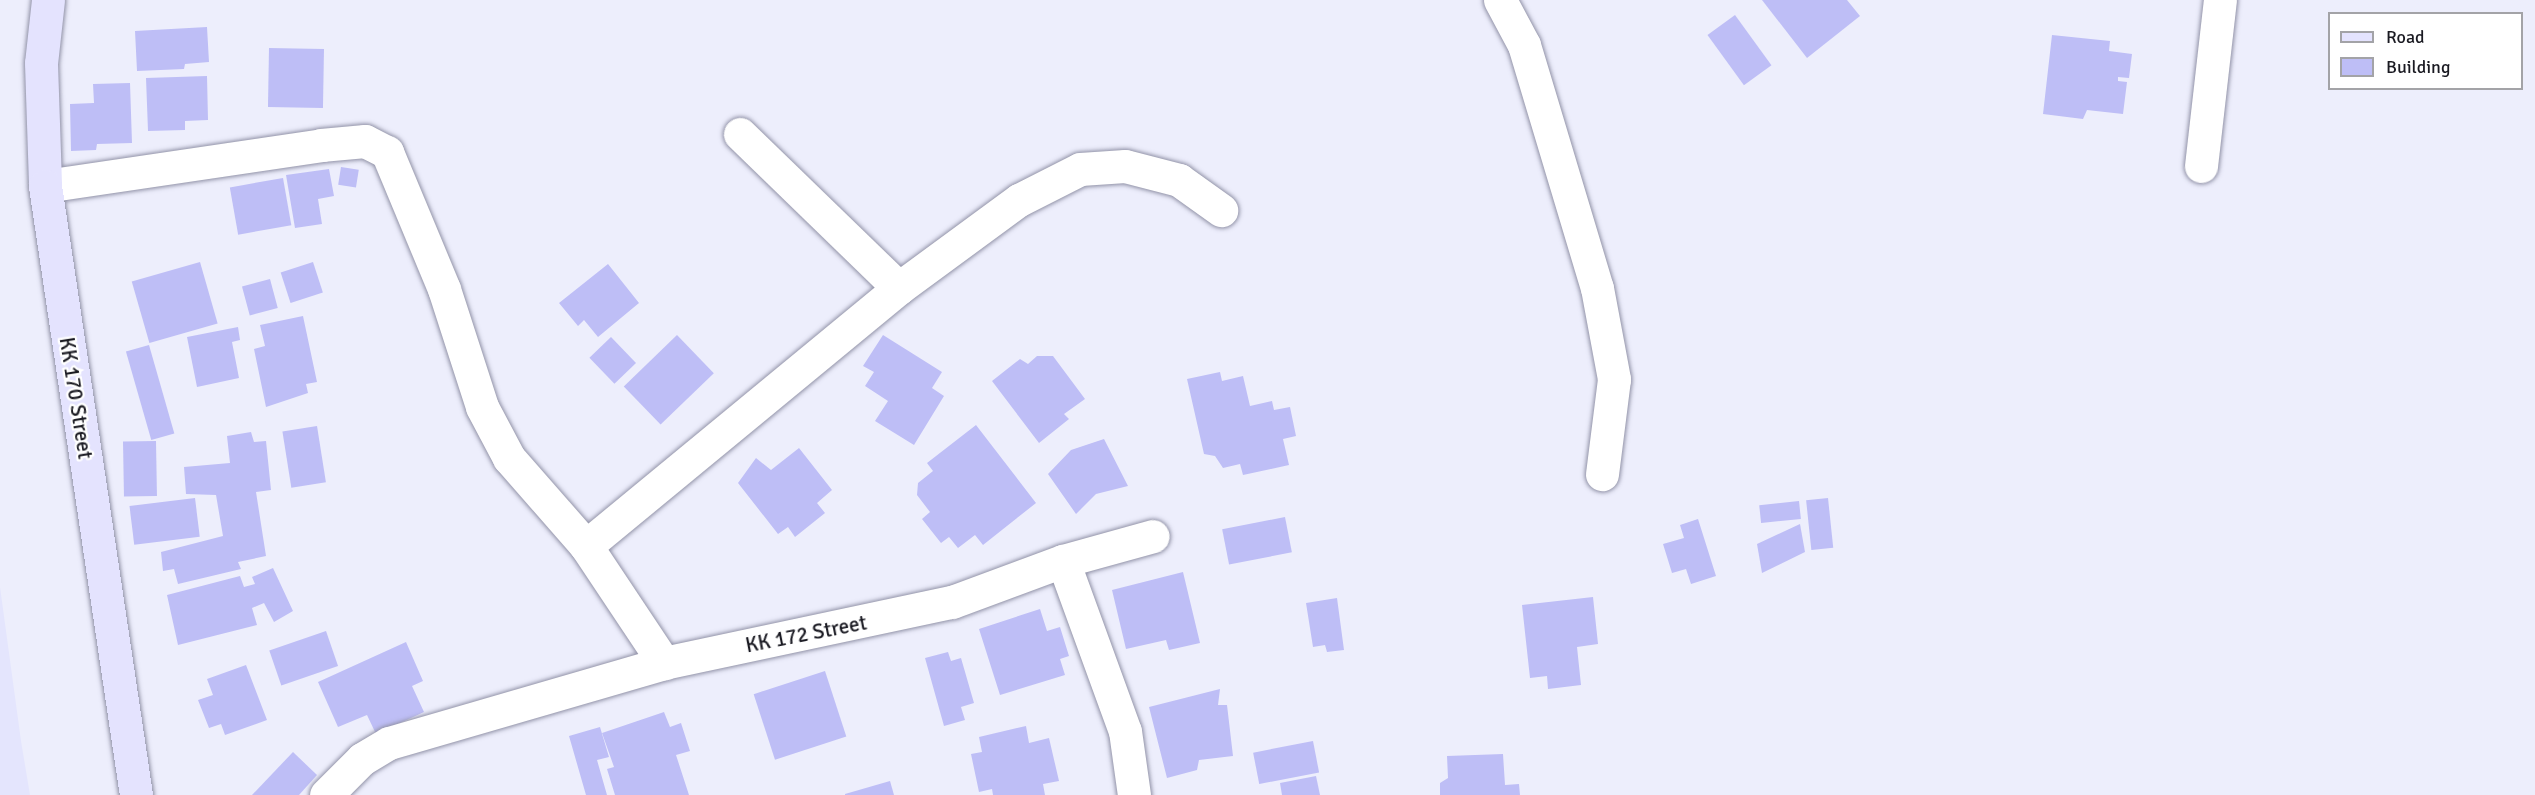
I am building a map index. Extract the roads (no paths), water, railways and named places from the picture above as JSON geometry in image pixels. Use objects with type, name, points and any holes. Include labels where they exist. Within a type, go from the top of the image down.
[{"type":"main road","name":"KK 170 Street","points":[[48,0],[41,63],[45,186],[136,795]]},
{"type":"street","points":[[1500,0],[1524,45],[1598,288],[1614,379],[1602,474]]},
{"type":"street","points":[[2201,166],[2220,0]]},
{"type":"street","points":[[740,135],[899,288]]},
{"type":"street","points":[[45,186],[321,145],[365,141],[387,152],[444,289],[482,407],[508,458],[586,546],[664,663]]},
{"type":"street","points":[[586,546],[899,288],[1019,200],[1080,169],[1125,166],[1179,180],[1221,210]]},
{"type":"street","name":"KK 172 Street","points":[[326,795],[362,759],[389,744],[664,663],[952,602],[1063,561],[1153,536]]},
{"type":"street","points":[[1063,561],[1125,731],[1134,795]]}]
